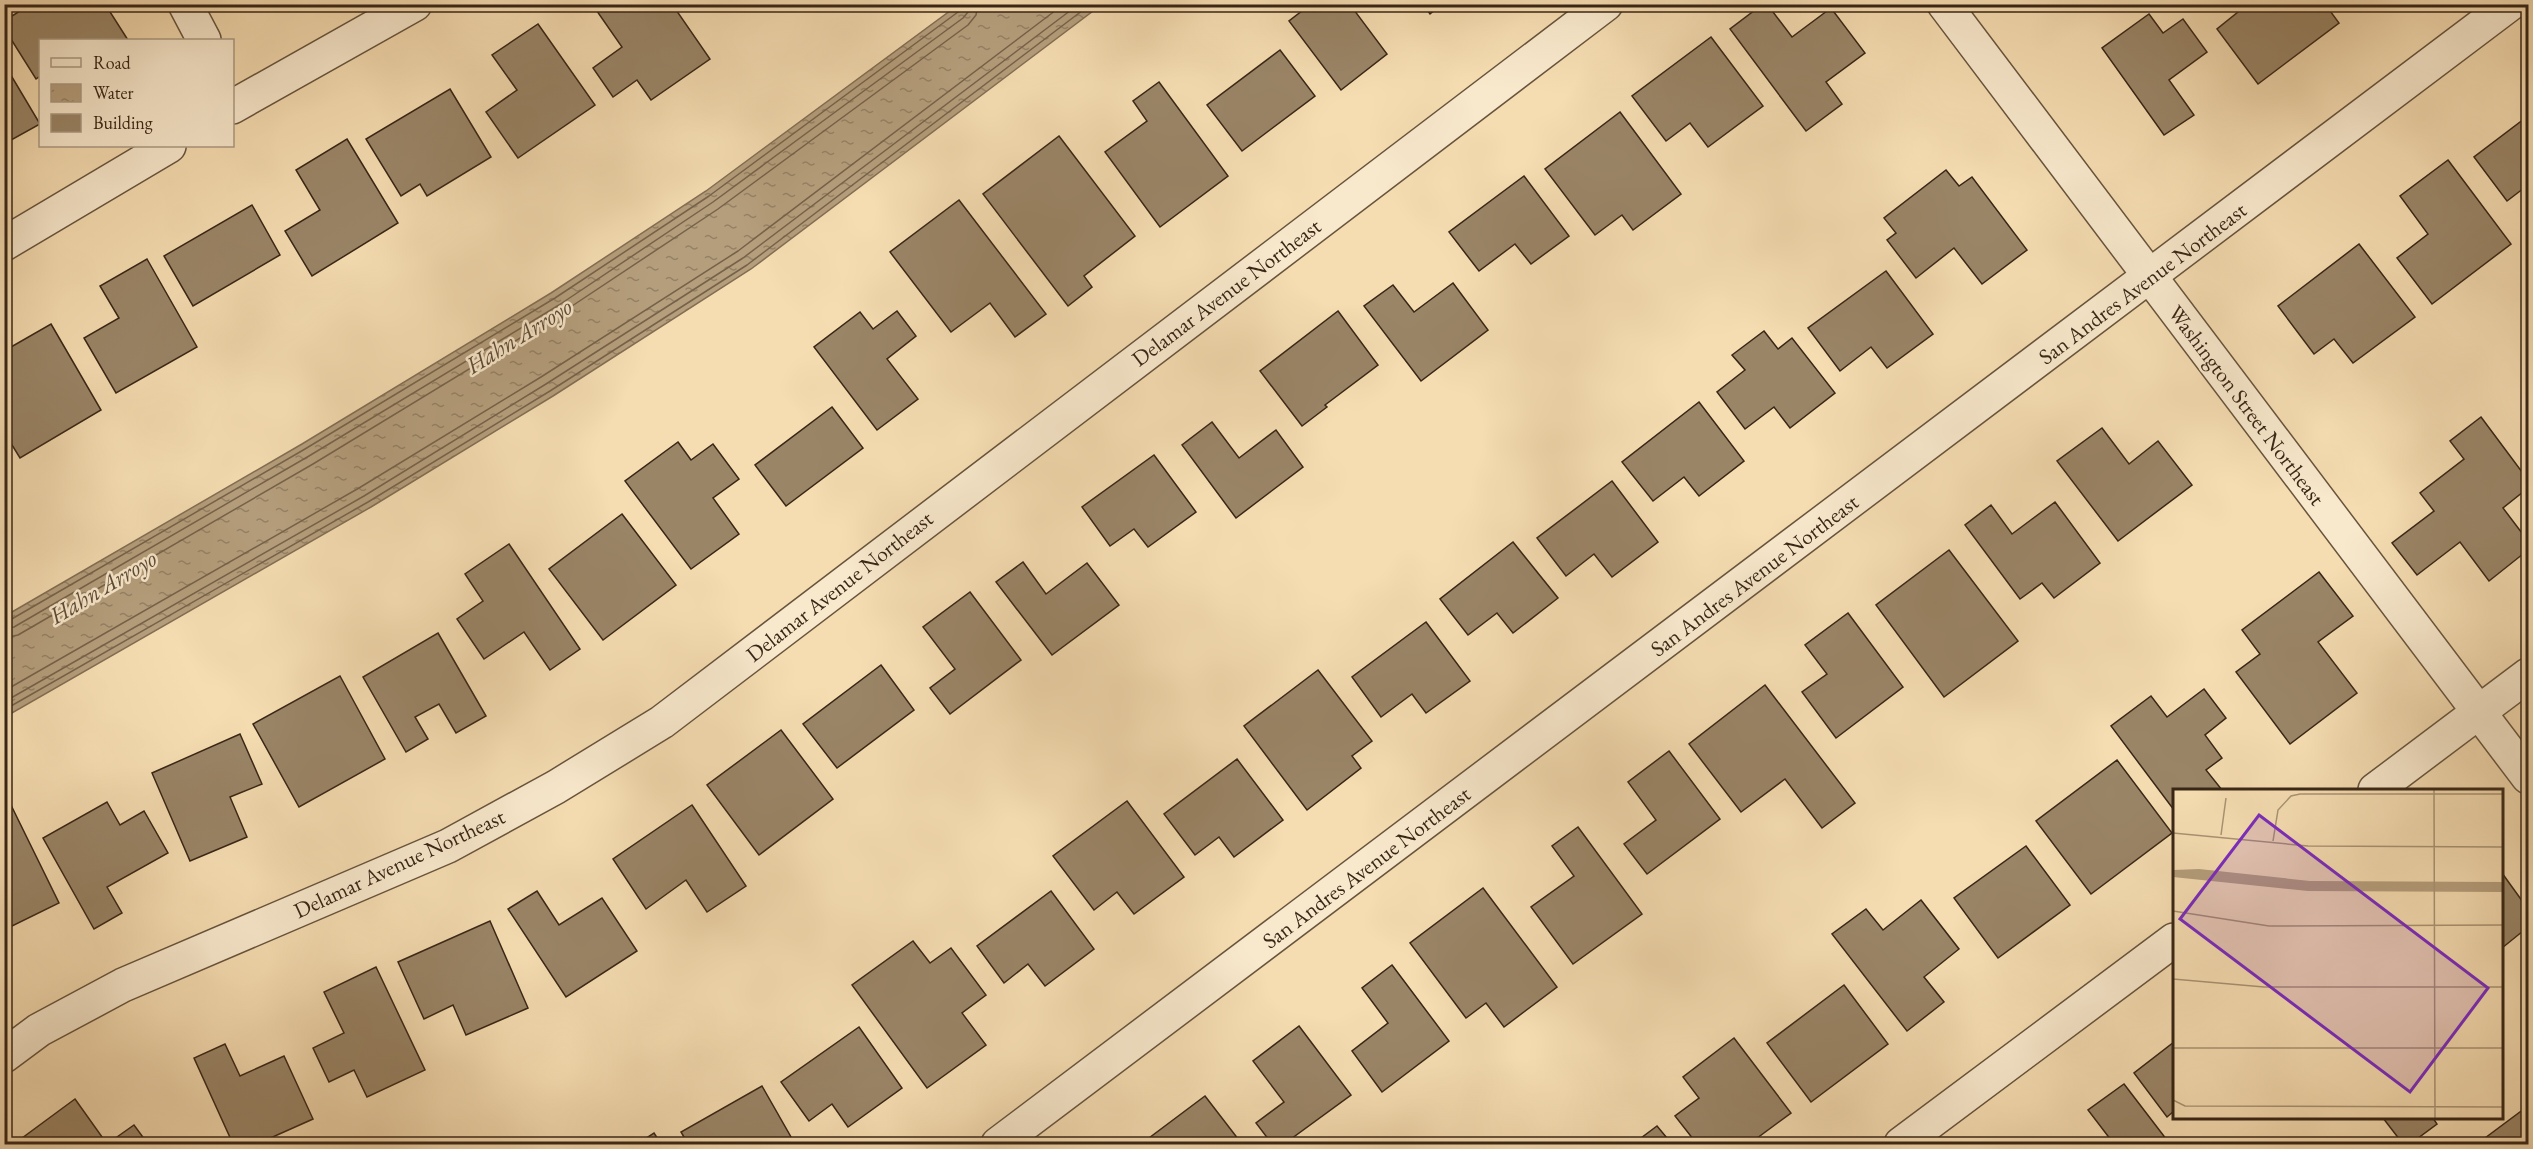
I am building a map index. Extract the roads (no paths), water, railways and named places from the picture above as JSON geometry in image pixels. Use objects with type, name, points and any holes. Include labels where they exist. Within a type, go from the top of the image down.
[{"type":"street","points":[[185,4],[203,39]]},
{"type":"street","points":[[234,102],[415,4]]},
{"type":"street","name":"Delamar Avenue Northeast","points":[[4,1056],[39,1030],[123,985],[448,846],[556,787],[662,722],[1606,4]]},
{"type":"street","name":"Washington Street Northeast","points":[[1944,4],[2529,777]]},
{"type":"street","name":"San Andres Avenue Northeast","points":[[998,1144],[2510,4]]},
{"type":"street","points":[[4,244],[167,147]]},
{"type":"street","points":[[2376,789],[2529,675]]},
{"type":"street","points":[[1901,1144],[2173,941]]},
{"type":"water","name":"Hahn Arroyo","points":[[958,5],[1101,5],[751,269],[553,396],[371,507],[5,717],[5,616],[302,444],[551,293],[706,191]]}]
